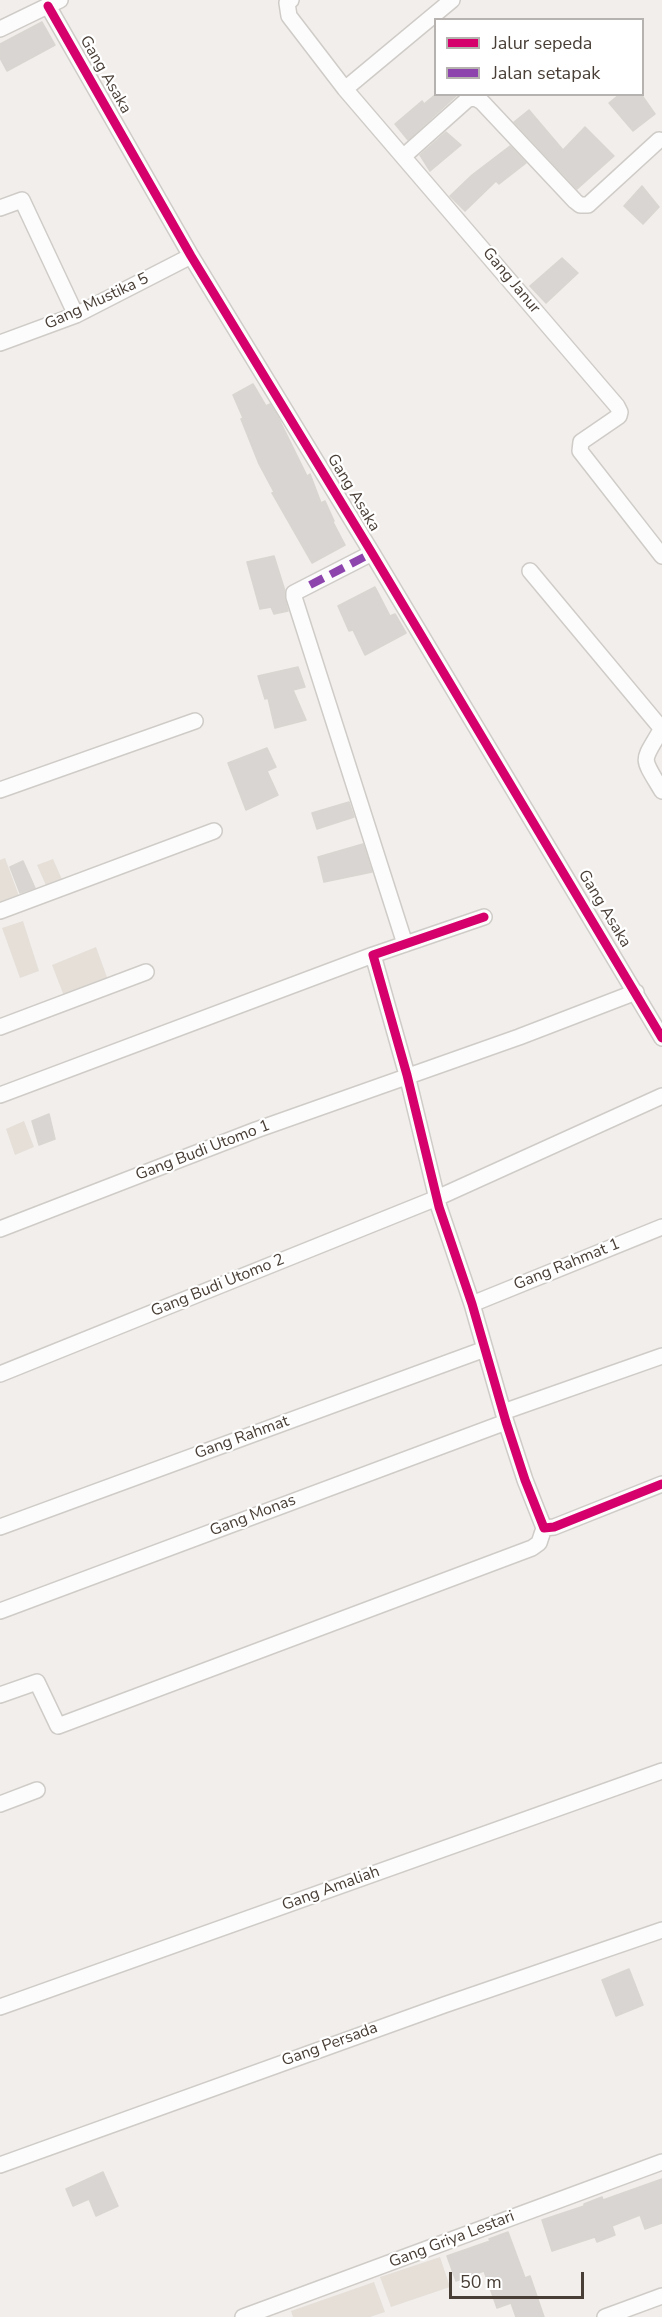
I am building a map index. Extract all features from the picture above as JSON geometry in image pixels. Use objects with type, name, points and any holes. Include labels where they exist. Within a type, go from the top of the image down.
[{"type":"street","name":"Gang Janur","points":[[291,0],[287,3],[289,16],[345,89],[617,406],[619,416],[581,442],[580,451],[662,556]]},
{"type":"street","points":[[345,89],[452,0]]},
{"type":"street","points":[[0,29],[54,3]]},
{"type":"street","name":"Gang Asaka","points":[[54,3],[191,256],[372,553],[662,1038]]},
{"type":"street","points":[[404,156],[468,99],[475,98],[482,102],[574,201],[580,205],[588,205],[659,140]]},
{"type":"street","points":[[0,208],[22,200],[76,315]]},
{"type":"street","name":"Gang Mustika 5","points":[[0,343],[76,315],[191,256]]},
{"type":"street","points":[[372,553],[294,593],[294,597],[405,944]]},
{"type":"street","points":[[530,571],[662,728],[645,756],[646,763],[662,791]]},
{"type":"street","points":[[0,790],[195,721]]},
{"type":"street","points":[[0,911],[214,831]]},
{"type":"street","points":[[0,1095],[405,944],[484,917]]},
{"type":"street","points":[[0,1695],[38,1682],[58,1726],[531,1548],[539,1543],[544,1528],[504,1417],[472,1304],[437,1198],[408,1075],[373,956]]},
{"type":"street","points":[[0,1027],[146,972]]},
{"type":"street","name":"Gang Budi Utomo 1","points":[[0,1229],[256,1130],[519,1037],[636,992]]},
{"type":"street","name":"Gang Budi Utomo 2","points":[[0,1374],[437,1198],[662,1096]]},
{"type":"street","name":"Gang Rahmat 1","points":[[472,1304],[662,1227]]},
{"type":"street","name":"Gang Rahmat","points":[[0,1527],[485,1349]]},
{"type":"street","name":"Gang Monas","points":[[0,1611],[662,1356]]},
{"type":"street","points":[[544,1528],[554,1527],[662,1484]]},
{"type":"street","name":"Gang Amaliah","points":[[0,2007],[662,1771]]},
{"type":"street","points":[[0,1804],[37,1790]]},
{"type":"street","name":"Gang Persada","points":[[0,2165],[422,2013],[662,1930]]},
{"type":"street","name":"Gang Griya Lestari","points":[[243,2317],[662,2162]]},
{"type":"street","points":[[605,2317],[662,2296]]},
{"type":"shaded area","points":[[5,858],[19,896],[0,904],[0,860]]},
{"type":"shaded area","points":[[53,859],[64,884],[48,890],[37,865]]},
{"type":"shaded area","points":[[23,921],[39,971],[20,978],[2,928]]},
{"type":"shaded area","points":[[96,947],[108,980],[64,996],[52,965]]},
{"type":"shaded area","points":[[24,1121],[34,1147],[15,1155],[6,1129]]},
{"type":"shaded area","points":[[440,2257],[450,2287],[391,2307],[380,2277]]},
{"type":"shaded area","points":[[374,2282],[385,2312],[370,2317],[293,2317],[291,2311]]},
{"type":"building","points":[[42,22],[55,45],[7,71],[0,58],[0,44]]},
{"type":"building","points":[[434,96],[456,96],[408,140],[395,124],[422,101],[424,104]]},
{"type":"building","points":[[618,96],[642,96],[655,114],[633,131],[609,103]]},
{"type":"building","points":[[529,110],[563,150],[585,127],[614,156],[577,189],[514,122]]},
{"type":"building","points":[[446,132],[461,145],[430,171],[420,155]]},
{"type":"building","points":[[510,146],[526,163],[499,184],[496,181],[465,211],[450,196],[472,175]]},
{"type":"building","points":[[642,186],[659,207],[643,224],[624,206]]},
{"type":"building","points":[[562,258],[578,273],[546,303],[530,286]]},
{"type":"building","points":[[253,384],[266,406],[270,404],[278,417],[307,476],[310,474],[321,503],[325,501],[345,545],[312,563],[272,493],[274,492],[259,464],[233,395]]},
{"type":"building","points":[[274,556],[285,591],[288,611],[274,614],[271,607],[260,609],[247,562]]},
{"type":"building","points":[[375,587],[390,616],[395,614],[406,633],[365,655],[353,630],[349,631],[338,606]]},
{"type":"building","points":[[298,667],[305,687],[293,690],[306,720],[275,728],[268,698],[265,699],[258,676]]},
{"type":"building","points":[[267,748],[276,767],[267,771],[278,795],[246,810],[228,763]]},
{"type":"building","points":[[349,802],[354,817],[317,829],[312,813]]},
{"type":"building","points":[[363,844],[372,872],[324,882],[318,857]]},
{"type":"building","points":[[23,861],[35,888],[20,893],[10,867]]},
{"type":"building","points":[[49,1114],[55,1139],[39,1145],[32,1121]]},
{"type":"building","points":[[629,1969],[643,2005],[616,2016],[602,1980]]},
{"type":"building","points":[[103,2172],[118,2206],[96,2216],[89,2199],[73,2206],[66,2189]]},
{"type":"building","points":[[662,2179],[662,2223],[645,2229],[640,2215],[612,2226],[615,2235],[597,2242],[595,2237],[552,2251],[542,2220],[584,2206],[602,2197],[603,2200]]},
{"type":"building","points":[[508,2232],[525,2278],[530,2276],[544,2317],[516,2317],[511,2303],[497,2308],[484,2271],[456,2281],[447,2256]]},
{"type":"marked path","points":[[310,585],[372,553]]},
{"type":"cycle path","points":[[48,6],[191,256],[372,553],[662,1038]]},
{"type":"cycle path","points":[[484,917],[373,955],[407,1075],[439,1207],[472,1304],[506,1422],[544,1528],[554,1527],[662,1484]]}]
